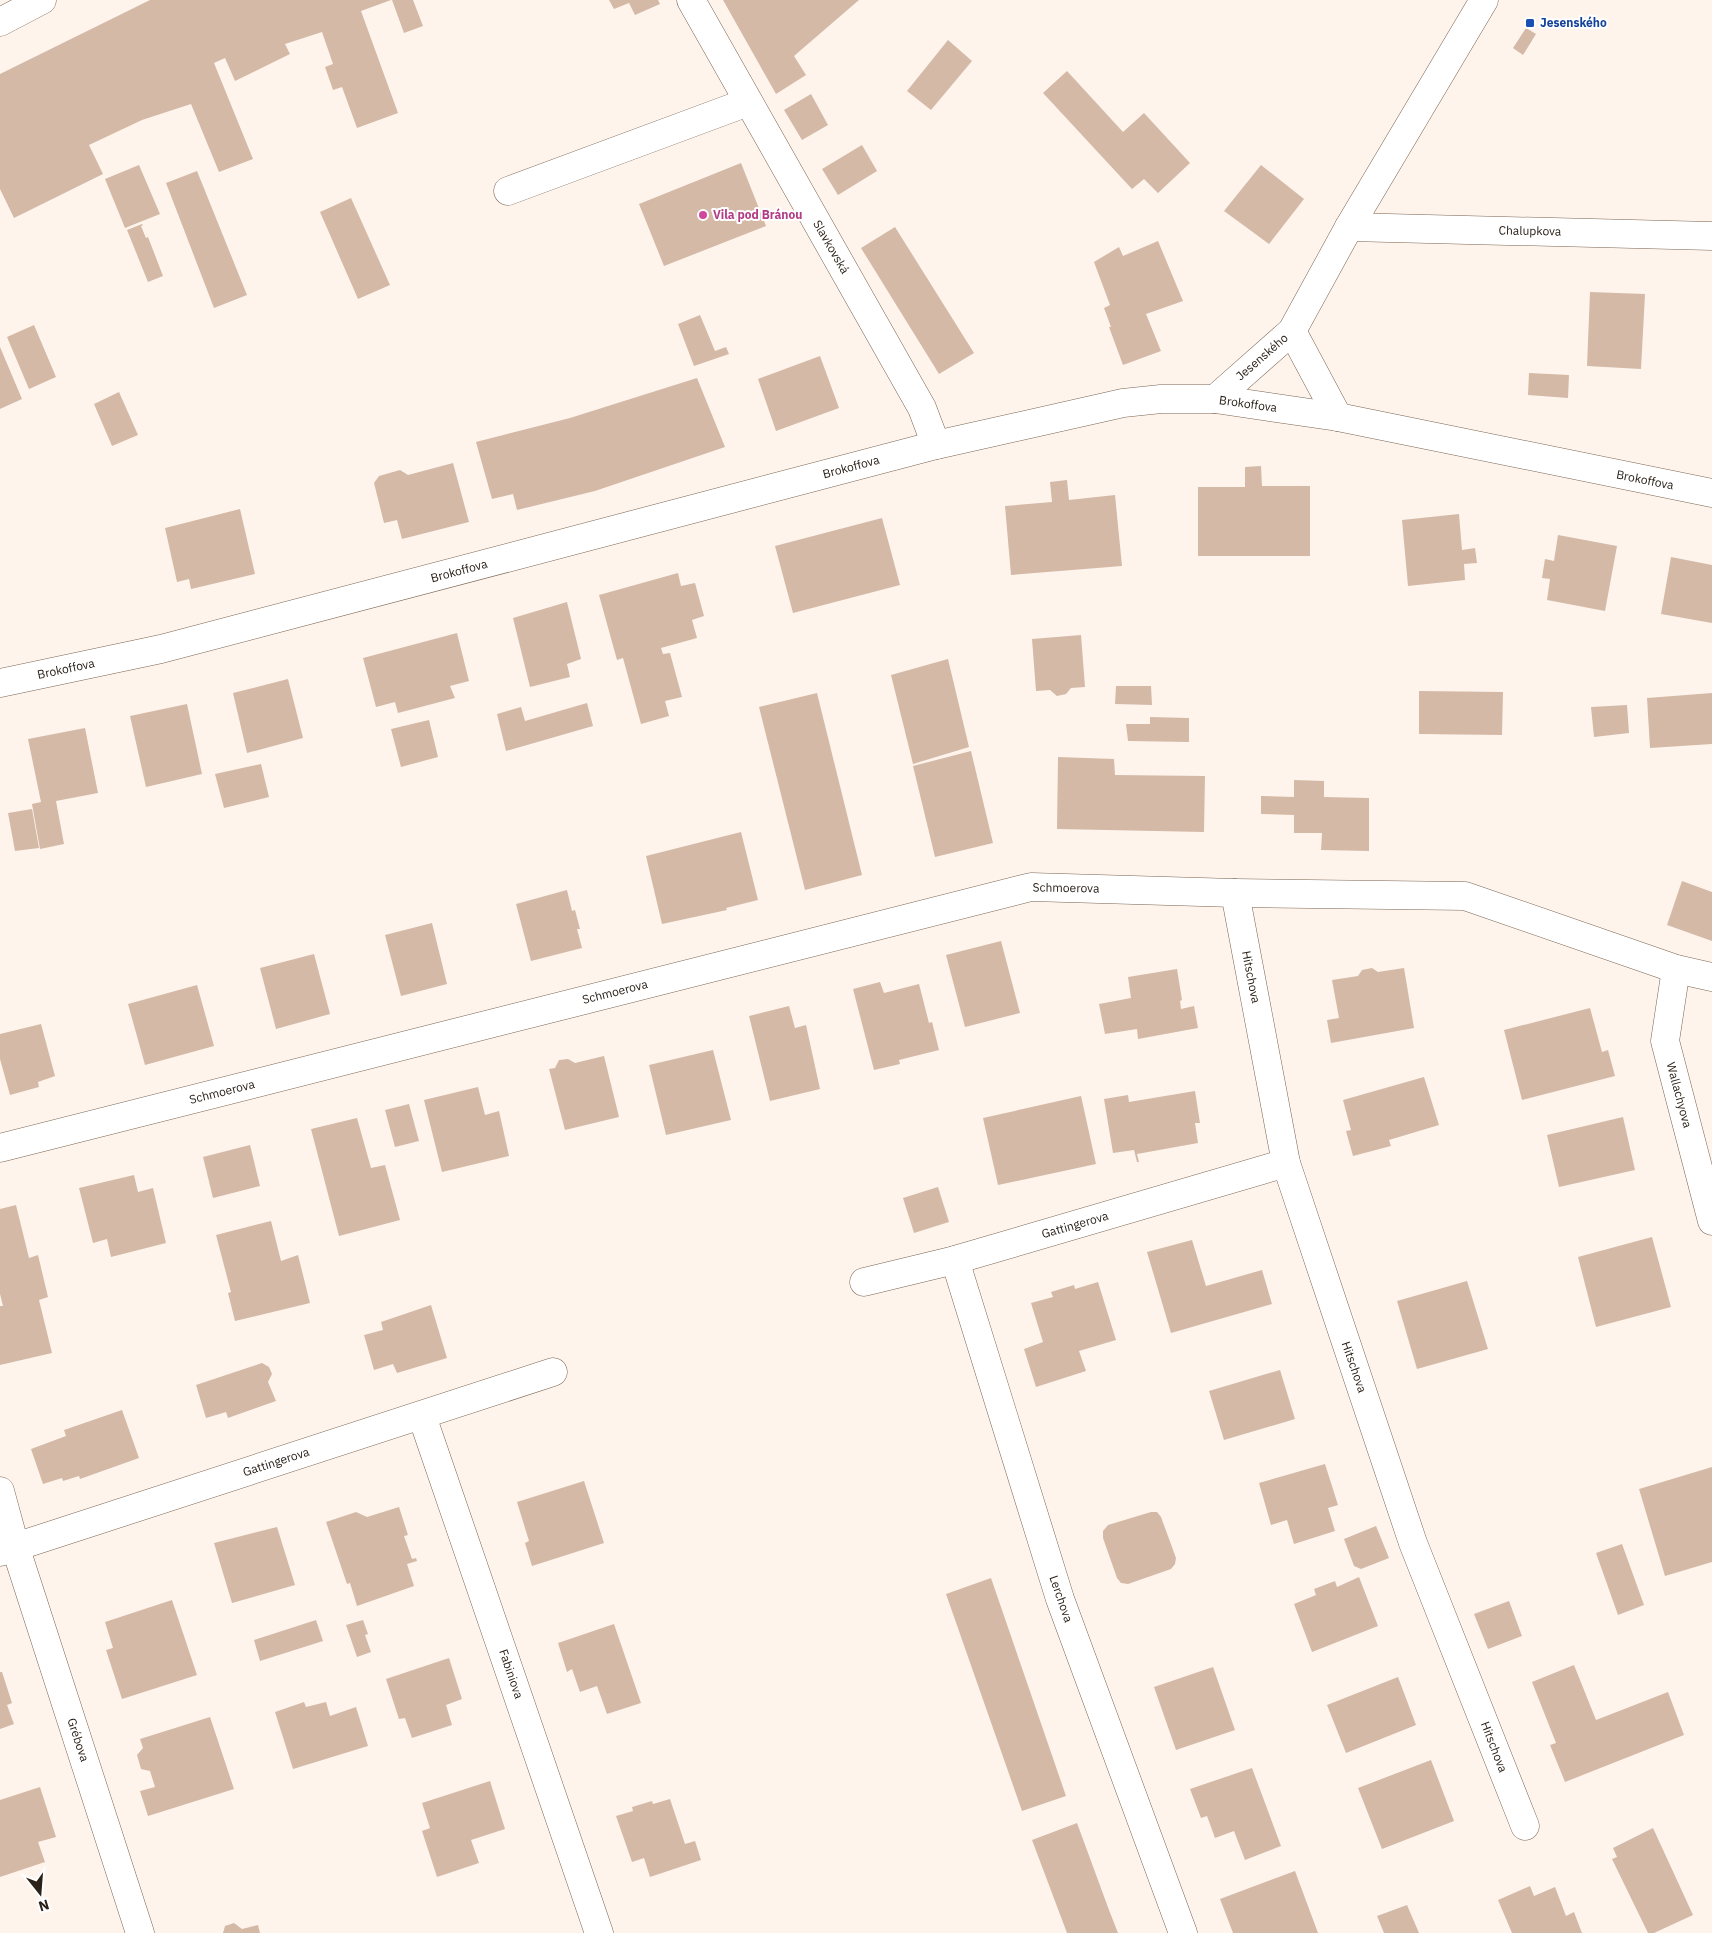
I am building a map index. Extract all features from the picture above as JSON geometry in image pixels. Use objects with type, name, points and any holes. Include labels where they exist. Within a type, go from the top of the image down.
[{"type":"street","points":[[0,22],[42,0]]},
{"type":"street","name":"Slavkovská","points":[[691,0],[922,408],[936,445]]},
{"type":"street","name":"Jesenského","points":[[1215,399],[1292,331],[1349,227],[1484,0]]},
{"type":"street","points":[[508,191],[748,102]]},
{"type":"street","name":"Chalupkova","points":[[1349,227],[1712,236]]},
{"type":"street","points":[[1292,331],[1338,417]]},
{"type":"street","name":"Brokoffova","points":[[0,683],[161,649],[936,445],[1124,403],[1161,399],[1215,399],[1338,417],[1712,493]]},
{"type":"street","name":"Schmoerova","points":[[0,1148],[1031,886],[1235,893],[1465,896],[1676,969],[1712,977]]},
{"type":"street","name":"Hitschova","points":[[1235,893],[1286,1163],[1414,1543],[1524,1826]]},
{"type":"street","name":"Wallachyova","points":[[1676,969],[1665,1041],[1712,1221]]},
{"type":"street","name":"Gattingerova","points":[[864,1282],[955,1260],[1286,1163]]},
{"type":"street","name":"Lerchova","points":[[955,1260],[1060,1599],[1183,1933]]},
{"type":"street","name":"Gattingerova","points":[[8,1549],[422,1416],[552,1372]]},
{"type":"street","name":"Fabiniova","points":[[422,1416],[599,1933]]},
{"type":"street","points":[[0,1491],[8,1549]]},
{"type":"street","name":"Grébova","points":[[8,1549],[140,1933]]},
{"type":"building","points":[[150,0],[391,0],[361,11],[398,113],[357,128],[342,87],[333,90],[325,67],[333,64],[322,32],[285,44],[290,54],[235,81],[225,58],[214,63],[253,159],[219,172],[191,104],[142,120],[89,145],[103,174],[14,218],[0,189],[0,74]]},
{"type":"building","points":[[392,0],[413,0],[423,26],[404,33]]},
{"type":"building","points":[[609,0],[658,0],[660,4],[635,15],[629,3],[614,9]]},
{"type":"building","points":[[723,0],[859,0],[794,56],[806,75],[776,94]]},
{"type":"building","points":[[1526,28],[1536,34],[1523,55],[1513,48]]},
{"type":"building","points":[[948,40],[972,61],[931,110],[907,91]]},
{"type":"building","points":[[1067,71],[1123,132],[1144,113],[1190,163],[1158,193],[1144,179],[1132,189],[1043,93]]},
{"type":"building","points":[[811,94],[828,125],[802,140],[784,110]]},
{"type":"building","points":[[862,145],[877,171],[838,195],[822,169]]},
{"type":"building","name":"Vila pod Bránou","points":[[741,163],[766,226],[664,266],[639,204]]},
{"type":"building","points":[[139,165],[160,214],[125,228],[105,179]]},
{"type":"building","points":[[1261,165],[1304,199],[1269,244],[1224,211]]},
{"type":"building","points":[[197,171],[247,295],[214,308],[166,183]]},
{"type":"building","points":[[351,198],[390,285],[358,299],[320,212]]},
{"type":"building","points":[[142,224],[141,226],[146,238],[148,237],[163,276],[148,282],[127,230]]},
{"type":"building","points":[[895,227],[974,353],[939,374],[861,248]]},
{"type":"building","points":[[1158,241],[1183,301],[1146,314],[1161,351],[1123,365],[1104,308],[1110,305],[1094,262],[1119,247],[1123,256]]},
{"type":"building","points":[[1590,292],[1645,294],[1641,369],[1587,366]]},
{"type":"building","points":[[700,315],[715,351],[726,347],[729,354],[694,366],[678,324]]},
{"type":"building","points":[[34,325],[56,377],[29,389],[7,337]]},
{"type":"building","points":[[0,347],[22,399],[0,409]]},
{"type":"building","points":[[820,356],[839,408],[776,431],[758,379]]},
{"type":"building","points":[[1529,373],[1569,375],[1568,398],[1528,395]]},
{"type":"building","points":[[697,378],[725,447],[595,491],[517,510],[513,494],[492,499],[476,442],[570,418]]},
{"type":"building","points":[[119,392],[138,435],[112,446],[94,404]]},
{"type":"building","points":[[453,463],[469,522],[402,539],[397,520],[384,523],[374,483],[379,476],[400,470],[408,475]]},
{"type":"building","points":[[1261,466],[1262,486],[1310,486],[1310,556],[1198,556],[1198,487],[1245,487],[1245,467]]},
{"type":"building","points":[[1067,480],[1069,500],[1115,495],[1122,566],[1011,575],[1005,506],[1052,502],[1050,482]]},
{"type":"building","points":[[240,509],[255,574],[191,589],[189,579],[177,582],[165,528]]},
{"type":"building","points":[[1459,514],[1462,550],[1475,548],[1477,563],[1464,564],[1465,580],[1408,586],[1402,520]]},
{"type":"building","points":[[882,518],[900,585],[793,613],[775,546]]},
{"type":"building","points":[[1558,535],[1617,546],[1605,611],[1547,600],[1550,579],[1542,578],[1545,559],[1554,561]]},
{"type":"building","points":[[1671,557],[1712,565],[1712,623],[1661,614]]},
{"type":"building","points":[[678,573],[681,586],[695,583],[704,616],[692,620],[697,638],[661,648],[663,654],[670,653],[682,697],[665,701],[669,716],[641,724],[623,658],[617,660],[599,595]]},
{"type":"building","points":[[567,602],[581,659],[567,664],[570,677],[530,687],[513,618]]},
{"type":"building","points":[[457,633],[469,681],[450,686],[455,698],[398,713],[395,702],[376,707],[363,658]]},
{"type":"building","points":[[1081,635],[1085,687],[1071,688],[1066,694],[1057,696],[1050,690],[1036,691],[1032,639]]},
{"type":"building","points":[[948,659],[969,747],[913,764],[891,675]]},
{"type":"building","points":[[288,679],[303,738],[247,753],[233,693]]},
{"type":"building","points":[[1116,686],[1151,686],[1152,705],[1115,704]]},
{"type":"building","points":[[1419,691],[1503,692],[1502,735],[1419,734]]},
{"type":"building","points":[[817,693],[862,875],[805,890],[759,707]]},
{"type":"building","points":[[1712,693],[1712,744],[1650,748],[1647,698]]},
{"type":"building","points":[[587,703],[593,726],[506,751],[497,714],[521,707],[525,721]]},
{"type":"building","points":[[187,704],[202,774],[146,787],[130,716]]},
{"type":"building","points":[[1627,705],[1629,733],[1594,737],[1591,707]]},
{"type":"building","points":[[1150,717],[1189,718],[1189,742],[1128,741],[1126,724],[1150,724]]},
{"type":"building","points":[[429,720],[438,757],[401,767],[391,729]]},
{"type":"building","points":[[85,728],[98,793],[56,801],[64,844],[40,849],[32,804],[41,802],[28,739]]},
{"type":"building","points":[[971,751],[993,843],[935,857],[913,766]]},
{"type":"building","points":[[1058,757],[1114,759],[1115,775],[1205,776],[1204,832],[1057,829]]},
{"type":"building","points":[[261,764],[269,797],[224,808],[215,774]]},
{"type":"building","points":[[1294,780],[1324,781],[1324,797],[1369,798],[1369,851],[1321,850],[1322,833],[1294,833],[1294,815],[1261,814],[1261,796],[1294,797]]},
{"type":"building","points":[[32,809],[39,848],[15,851],[8,813]]},
{"type":"building","points":[[741,832],[758,900],[726,908],[727,910],[662,924],[646,856]]},
{"type":"building","points":[[1682,881],[1712,892],[1712,941],[1667,925]]},
{"type":"building","points":[[567,890],[572,911],[575,910],[580,929],[577,929],[582,948],[531,961],[516,904]]},
{"type":"building","points":[[432,923],[447,984],[401,996],[385,935]]},
{"type":"building","points":[[1001,941],[1020,1013],[965,1027],[946,955]]},
{"type":"building","points":[[314,954],[330,1014],[276,1029],[260,968]]},
{"type":"building","points":[[1372,968],[1378,972],[1404,968],[1414,1028],[1331,1043],[1327,1020],[1339,1018],[1332,980],[1358,976],[1362,970]]},
{"type":"building","points":[[1177,969],[1182,1000],[1180,1001],[1181,1009],[1194,1006],[1198,1028],[1138,1039],[1137,1029],[1105,1034],[1099,1004],[1131,998],[1128,977]]},
{"type":"building","points":[[880,982],[884,993],[919,984],[929,1023],[932,1022],[939,1050],[899,1060],[900,1064],[874,1070],[853,989]]},
{"type":"building","points":[[197,985],[214,1046],[145,1065],[128,1004]]},
{"type":"building","points":[[789,1006],[795,1028],[806,1025],[820,1089],[770,1101],[749,1016]]},
{"type":"building","points":[[1590,1008],[1602,1052],[1608,1050],[1615,1076],[1522,1100],[1504,1030]]},
{"type":"building","points":[[41,1024],[55,1076],[38,1082],[39,1087],[10,1095],[0,1059],[0,1034]]},
{"type":"building","points":[[713,1050],[731,1120],[666,1135],[649,1065]]},
{"type":"building","points":[[604,1056],[619,1117],[565,1130],[549,1069],[555,1068],[559,1060],[568,1059],[575,1063]]},
{"type":"building","points":[[1424,1077],[1439,1125],[1389,1140],[1391,1146],[1353,1156],[1346,1131],[1351,1130],[1343,1100]]},
{"type":"building","points":[[478,1087],[485,1115],[499,1111],[509,1156],[442,1172],[424,1100]]},
{"type":"building","points":[[1195,1091],[1200,1123],[1195,1123],[1198,1143],[1137,1154],[1139,1162],[1137,1162],[1134,1150],[1113,1153],[1104,1099],[1128,1095],[1129,1102]]},
{"type":"building","points":[[1081,1096],[1096,1164],[998,1185],[983,1118]]},
{"type":"building","points":[[409,1104],[419,1141],[395,1147],[385,1110]]},
{"type":"building","points":[[1623,1117],[1635,1170],[1559,1187],[1547,1135]]},
{"type":"building","points":[[357,1118],[371,1168],[385,1165],[400,1220],[339,1236],[311,1129]]},
{"type":"building","points":[[250,1145],[260,1186],[213,1198],[203,1157]]},
{"type":"building","points":[[134,1175],[138,1192],[153,1188],[166,1243],[111,1257],[107,1239],[93,1243],[79,1188]]},
{"type":"building","points":[[938,1187],[949,1222],[914,1233],[903,1198]]},
{"type":"building","points":[[16,1205],[29,1258],[38,1255],[48,1297],[39,1300],[52,1353],[0,1365],[0,1306],[3,1306],[0,1294],[0,1209]]},
{"type":"building","points":[[271,1221],[281,1261],[298,1255],[310,1303],[235,1321],[228,1293],[231,1292],[216,1235]]},
{"type":"building","points":[[1652,1237],[1671,1307],[1596,1327],[1578,1257]]},
{"type":"building","points":[[1192,1240],[1206,1286],[1262,1270],[1272,1304],[1171,1333],[1147,1252]]},
{"type":"building","points":[[1467,1281],[1488,1349],[1417,1369],[1397,1301]]},
{"type":"building","points":[[1098,1282],[1116,1340],[1079,1351],[1086,1371],[1036,1387],[1024,1349],[1043,1342],[1031,1303],[1053,1297],[1051,1292],[1074,1285],[1075,1289]]},
{"type":"building","points":[[431,1305],[447,1358],[397,1373],[393,1364],[374,1370],[364,1335],[383,1330],[381,1322]]},
{"type":"building","points":[[262,1363],[269,1367],[272,1374],[268,1382],[276,1401],[228,1418],[226,1412],[206,1418],[196,1385]]},
{"type":"building","points":[[1280,1370],[1295,1419],[1224,1440],[1209,1391]]},
{"type":"building","points":[[122,1410],[139,1458],[80,1479],[79,1476],[63,1481],[62,1478],[43,1484],[31,1449],[66,1436],[64,1430]]},
{"type":"building","points":[[1325,1464],[1338,1505],[1328,1508],[1335,1531],[1294,1544],[1287,1520],[1271,1525],[1259,1483]]},
{"type":"building","points":[[1712,1467],[1712,1562],[1665,1576],[1639,1489]]},
{"type":"building","points":[[584,1481],[604,1543],[532,1566],[525,1543],[529,1541],[517,1502]]},
{"type":"building","points":[[399,1507],[408,1535],[404,1536],[412,1559],[416,1558],[417,1561],[407,1564],[414,1586],[357,1606],[350,1583],[347,1584],[326,1522],[356,1512],[367,1517]]},
{"type":"building","points":[[1151,1512],[1157,1512],[1161,1517],[1176,1558],[1175,1564],[1171,1569],[1128,1584],[1121,1583],[1117,1578],[1103,1538],[1103,1531],[1108,1525]]},
{"type":"building","points":[[1376,1526],[1389,1558],[1361,1569],[1354,1566],[1344,1539]]},
{"type":"building","points":[[277,1527],[295,1585],[232,1603],[214,1543]]},
{"type":"building","points":[[1622,1544],[1644,1605],[1618,1615],[1596,1553]]},
{"type":"building","points":[[1359,1577],[1378,1626],[1312,1652],[1294,1604],[1316,1595],[1314,1589],[1335,1581],[1337,1587]]},
{"type":"building","points":[[991,1578],[1066,1796],[1022,1811],[946,1594]]},
{"type":"building","points":[[172,1600],[197,1675],[122,1699],[106,1650],[113,1648],[105,1622]]},
{"type":"building","points":[[1509,1601],[1522,1636],[1488,1649],[1474,1614]]},
{"type":"building","points":[[316,1620],[323,1641],[260,1661],[254,1640]]},
{"type":"building","points":[[363,1620],[368,1634],[365,1635],[371,1652],[357,1657],[346,1625]]},
{"type":"building","points":[[614,1624],[641,1703],[607,1714],[597,1686],[580,1692],[572,1669],[567,1672],[558,1643]]},
{"type":"building","points":[[449,1658],[462,1699],[446,1705],[452,1725],[412,1738],[405,1718],[399,1719],[386,1679]]},
{"type":"building","points":[[1574,1665],[1596,1720],[1668,1692],[1684,1735],[1565,1782],[1550,1745],[1556,1743],[1532,1682]]},
{"type":"building","points":[[1213,1667],[1235,1730],[1176,1750],[1154,1687]]},
{"type":"building","points":[[0,1672],[2,1672],[12,1703],[7,1705],[14,1724],[0,1729]]},
{"type":"building","points":[[1398,1677],[1416,1725],[1346,1753],[1327,1705]]},
{"type":"building","points":[[304,1702],[306,1707],[326,1702],[330,1716],[356,1707],[368,1746],[293,1769],[275,1712]]},
{"type":"building","points":[[210,1717],[234,1789],[148,1816],[140,1791],[155,1787],[150,1771],[141,1769],[137,1755],[143,1748],[140,1739]]},
{"type":"building","points":[[1431,1760],[1454,1821],[1382,1849],[1358,1788]]},
{"type":"building","points":[[1252,1768],[1281,1846],[1245,1860],[1234,1831],[1215,1838],[1207,1816],[1201,1818],[1190,1789]]},
{"type":"building","points":[[490,1781],[505,1829],[471,1840],[479,1863],[437,1877],[422,1831],[430,1828],[422,1803]]},
{"type":"building","points":[[40,1787],[56,1837],[38,1842],[45,1862],[0,1877],[0,1800]]},
{"type":"building","points":[[670,1799],[685,1844],[695,1841],[701,1860],[650,1877],[644,1858],[632,1862],[616,1816],[633,1811],[632,1807],[652,1801],[653,1804]]},
{"type":"building","points":[[1077,1823],[1118,1933],[1067,1933],[1032,1840]]},
{"type":"building","points":[[1653,1828],[1693,1915],[1654,1933],[1648,1933],[1612,1859],[1617,1857],[1613,1848]]},
{"type":"building","points":[[1295,1871],[1318,1933],[1233,1933],[1220,1899]]},
{"type":"building","points":[[1530,1886],[1534,1896],[1555,1887],[1566,1916],[1574,1912],[1582,1933],[1512,1933],[1498,1900]]},
{"type":"building","points":[[1407,1905],[1419,1933],[1384,1933],[1377,1916]]},
{"type":"building","points":[[234,1923],[242,1929],[258,1925],[260,1933],[223,1933],[225,1926]]},
{"type":"place","name":"Jesenského","points":[[1530,23]]},
{"type":"place","name":"Vila pod Bránou","points":[[703,215]]}]
